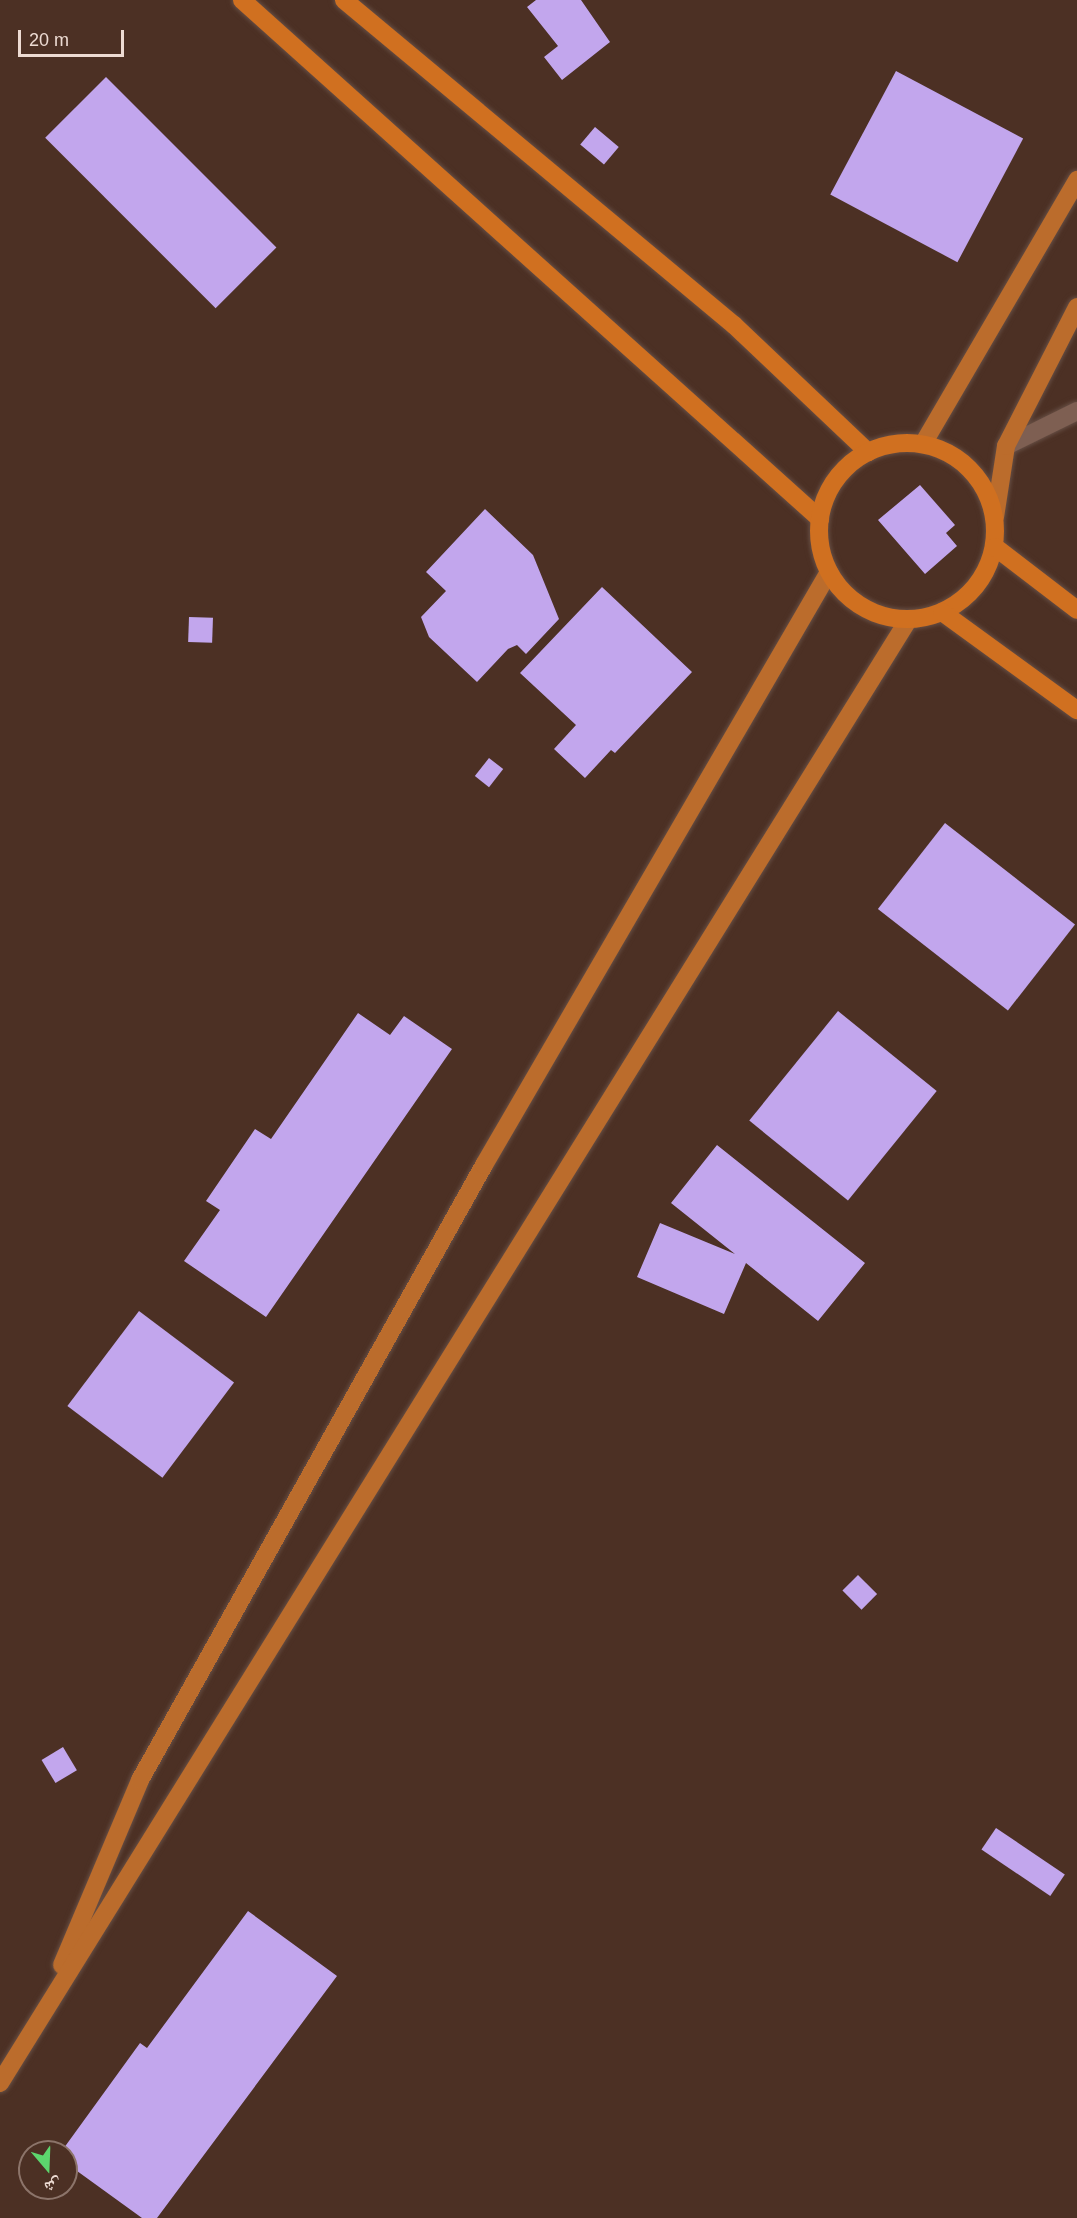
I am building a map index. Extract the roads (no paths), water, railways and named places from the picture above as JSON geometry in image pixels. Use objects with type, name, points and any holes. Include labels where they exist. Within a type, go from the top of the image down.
[{"type":"highway","points":[[242,0],[820,519]]},
{"type":"highway","points":[[344,0],[734,325],[868,452]]},
{"type":"highway","points":[[895,444],[923,444],[949,453],[971,469],[987,491],[995,517],[995,547],[985,574],[967,596],[942,612],[908,620],[884,617],[862,607],[843,592],[829,572],[820,546],[820,519],[828,491],[845,468],[868,452],[895,444]]},
{"type":"highway","points":[[995,547],[1077,610]]},
{"type":"highway","points":[[942,612],[1077,710]]},
{"type":"main road","points":[[923,444],[1077,180]]},
{"type":"main road","points":[[995,517],[1006,446],[1077,307]]},
{"type":"main road","points":[[40,2016],[140,1780],[484,1165],[829,572]]},
{"type":"main road","points":[[0,2083],[908,620]]},
{"type":"lane","points":[[1006,446],[1077,411]]}]
